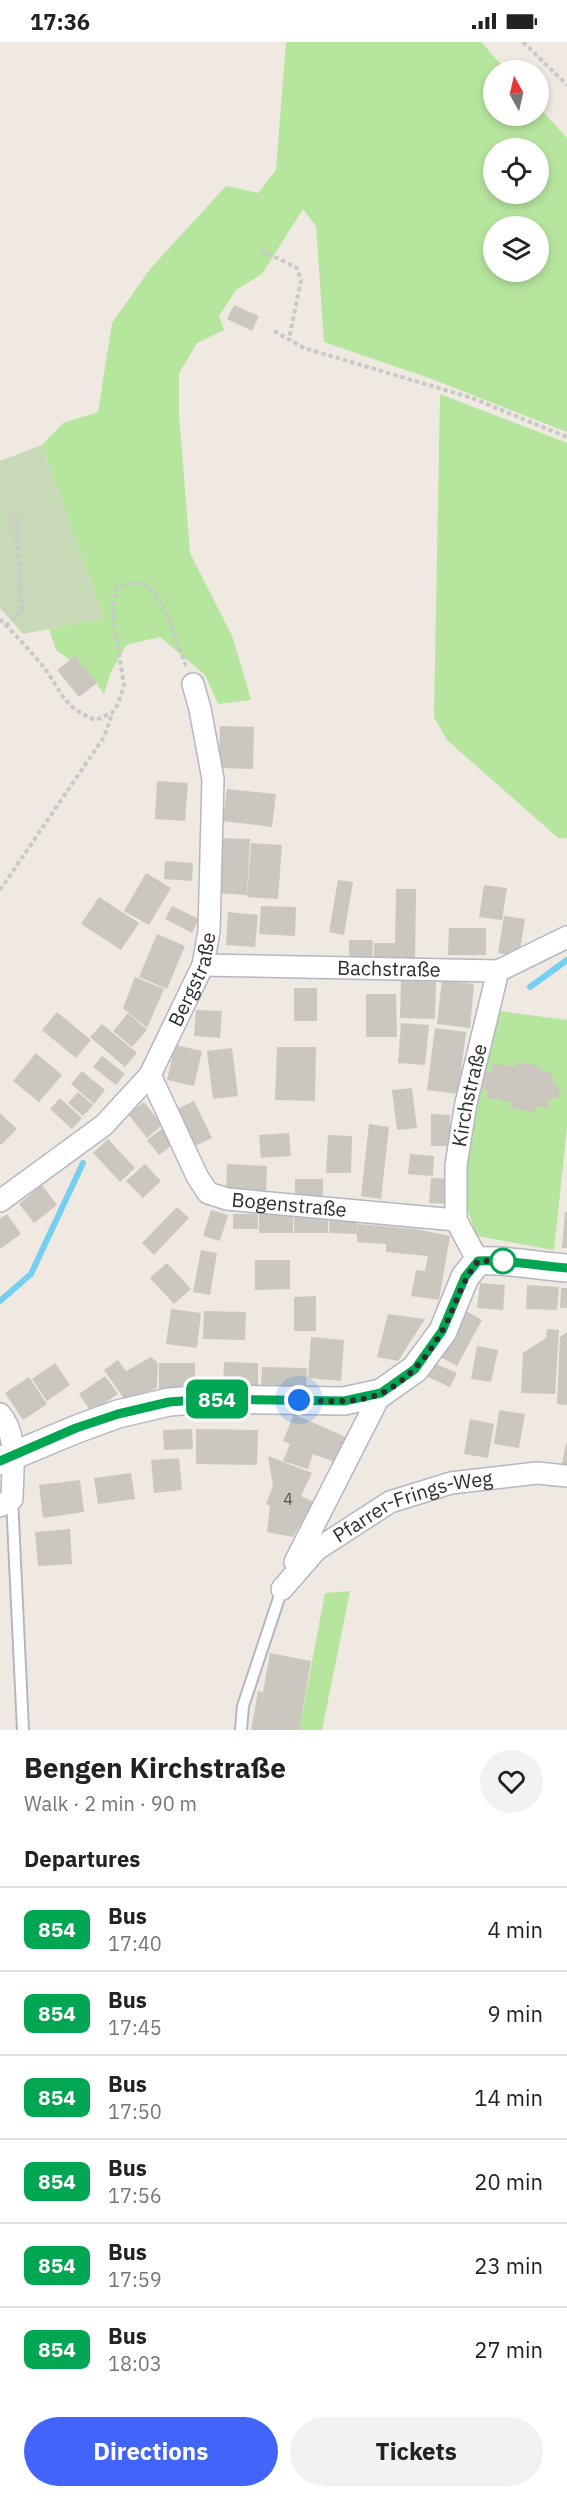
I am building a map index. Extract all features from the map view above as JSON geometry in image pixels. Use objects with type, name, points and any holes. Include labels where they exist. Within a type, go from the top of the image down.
[{"type":"street","name":"Bergstraße","points":[[5,1191],[104,1125],[150,1075],[203,965],[208,931],[213,779],[193,684]]},
{"type":"street","name":"Bachstraße","points":[[203,965],[498,971],[567,937]]},
{"type":"street","name":"Kirchstraße","points":[[456,1220],[456,1165],[466,1103],[498,971]]},
{"type":"street","name":"Bogenstraße","points":[[150,1075],[197,1176],[208,1193],[227,1199],[456,1220]]},
{"type":"street","points":[[456,1220],[478,1261]]},
{"type":"street","points":[[6,1459],[76,1428],[118,1414],[169,1402],[209,1399],[344,1401],[381,1393],[415,1369],[442,1331],[465,1277],[478,1261],[497,1260],[567,1269]]},
{"type":"street","points":[[282,1589],[381,1393]]},
{"type":"street","points":[[0,1414],[6,1421],[12,1438],[6,1459],[6,1503]]},
{"type":"street","name":"Pfarrer-Frings-Weg","points":[[282,1589],[316,1550],[390,1502],[451,1483],[537,1473],[567,1476]]},
{"type":"lane","points":[[6,1503],[23,1730]]},
{"type":"lane","points":[[242,1730],[243,1706],[282,1589]]},
{"type":"path","points":[[523,42],[567,85]]},
{"type":"path","points":[[261,250],[297,268],[301,280],[289,339]]},
{"type":"path","points":[[274,331],[304,348],[472,398],[567,438]]},
{"type":"path","points":[[6,626],[22,611],[16,516]]},
{"type":"path","points":[[0,890],[104,738],[112,713],[118,704],[124,685],[114,623],[114,600],[117,587],[131,583],[145,585],[158,597],[193,684]]},
{"type":"path","points":[[0,619],[43,666],[63,698],[78,713],[96,720],[112,713]]},
{"type":"green space","points":[[286,42],[481,42],[497,60],[483,60],[483,126],[549,126],[549,118],[567,138],[567,432],[429,378],[324,342],[316,226],[303,209],[262,274],[236,290],[219,316],[224,330],[197,343],[179,373],[179,414],[190,553],[233,638],[251,700],[218,704],[205,675],[160,637],[126,645],[110,674],[104,694],[90,674],[56,650],[49,629],[104,618],[42,445],[63,423],[98,412],[112,323],[150,269],[226,186],[258,193],[276,170]]},
{"type":"green space","points":[[440,394],[567,443],[567,838],[558,838],[447,740],[434,717]]},
{"type":"green space","points":[[42,445],[104,618],[23,634],[0,608],[0,461]]},
{"type":"green space","points":[[498,1011],[567,1020],[567,1128],[554,1250],[477,1236],[468,1210],[465,1185],[468,1135]]},
{"type":"green space","points":[[350,1591],[322,1730],[299,1730],[325,1593]]},
{"type":"building","points":[[234,305],[259,316],[252,331],[227,319]]},
{"type":"building","points":[[75,656],[97,683],[79,697],[57,670]]},
{"type":"building","points":[[220,726],[254,727],[253,769],[219,768]]},
{"type":"building","points":[[157,781],[188,783],[185,821],[155,819]]},
{"type":"building","points":[[227,789],[276,794],[272,827],[223,821]]},
{"type":"building","points":[[218,838],[250,839],[247,895],[215,893]]},
{"type":"building","points":[[251,843],[282,845],[278,899],[247,897]]},
{"type":"building","points":[[165,861],[193,863],[192,881],[164,879]]},
{"type":"building","points":[[146,873],[171,888],[149,925],[124,911]]},
{"type":"building","points":[[338,880],[353,882],[344,935],[329,932]]},
{"type":"building","points":[[484,885],[507,888],[502,920],[479,917]]},
{"type":"building","points":[[396,889],[416,889],[415,964],[374,963],[374,943],[395,943]]},
{"type":"building","points":[[99,897],[139,923],[121,950],[81,924]]},
{"type":"building","points":[[172,906],[199,919],[192,933],[165,919]]},
{"type":"building","points":[[261,906],[296,907],[295,936],[259,934]]},
{"type":"building","points":[[228,912],[258,915],[255,947],[226,945]]},
{"type":"building","points":[[504,916],[525,919],[519,956],[498,953]]},
{"type":"building","points":[[449,928],[486,928],[486,955],[448,955]]},
{"type":"building","points":[[157,934],[185,946],[167,989],[139,977]]},
{"type":"building","points":[[349,940],[373,940],[372,963],[349,963]]},
{"type":"building","points":[[135,977],[164,989],[147,1028],[123,1008]]},
{"type":"building","points":[[401,980],[436,982],[435,1019],[400,1018]]},
{"type":"building","points":[[442,980],[474,984],[470,1028],[437,1024]]},
{"type":"building","points":[[294,988],[317,988],[317,1021],[294,1021]]},
{"type":"building","points":[[366,994],[396,994],[397,1037],[366,1037]]},
{"type":"building","points":[[196,1010],[222,1011],[220,1038],[194,1036]]},
{"type":"building","points":[[57,1012],[91,1040],[76,1058],[42,1030]]},
{"type":"building","points":[[128,1013],[147,1030],[132,1047],[113,1031]]},
{"type":"building","points":[[401,1023],[429,1025],[425,1065],[398,1063]]},
{"type":"building","points":[[102,1024],[137,1053],[125,1067],[90,1037]]},
{"type":"building","points":[[435,1028],[466,1032],[458,1094],[427,1090]]},
{"type":"building","points":[[175,1045],[202,1051],[194,1086],[167,1080]]},
{"type":"building","points":[[277,1047],[316,1047],[315,1101],[275,1100]]},
{"type":"building","points":[[232,1048],[238,1096],[213,1099],[207,1051]]},
{"type":"building","points":[[36,1053],[62,1075],[39,1102],[13,1081]]},
{"type":"building","points":[[102,1056],[125,1074],[116,1085],[93,1067]]},
{"type":"building","points":[[516,1062],[541,1066],[540,1071],[553,1073],[552,1082],[560,1088],[558,1098],[549,1099],[548,1108],[536,1106],[535,1112],[510,1108],[511,1102],[487,1098],[488,1090],[482,1089],[485,1071],[491,1072],[493,1064],[515,1067]]},
{"type":"building","points":[[82,1071],[105,1090],[94,1104],[71,1084]]},
{"type":"building","points":[[412,1088],[417,1128],[397,1130],[392,1090]]},
{"type":"building","points":[[78,1092],[93,1105],[83,1116],[68,1103]]},
{"type":"building","points":[[60,1098],[82,1118],[72,1129],[50,1109]]},
{"type":"building","points":[[194,1101],[212,1138],[195,1146],[177,1109]]},
{"type":"building","points":[[144,1102],[162,1125],[147,1138],[128,1114]]},
{"type":"building","points":[[0,1113],[17,1129],[1,1145],[0,1144]]},
{"type":"building","points":[[431,1114],[450,1115],[450,1146],[431,1146]]},
{"type":"building","points":[[369,1124],[389,1127],[381,1199],[361,1196]]},
{"type":"building","points":[[163,1128],[175,1143],[159,1155],[147,1140]]},
{"type":"building","points":[[289,1133],[291,1156],[261,1158],[259,1135]]},
{"type":"building","points":[[328,1135],[352,1136],[351,1173],[326,1173]]},
{"type":"building","points":[[108,1139],[135,1168],[120,1182],[93,1153]]},
{"type":"building","points":[[410,1154],[434,1156],[433,1176],[408,1174]]},
{"type":"building","points":[[145,1164],[161,1181],[143,1198],[126,1181]]},
{"type":"building","points":[[227,1164],[267,1166],[266,1193],[226,1192]]},
{"type":"building","points":[[431,1178],[449,1179],[447,1204],[429,1203]]},
{"type":"building","points":[[295,1179],[323,1179],[323,1200],[295,1199]]},
{"type":"building","points":[[42,1185],[57,1205],[34,1223],[19,1204]]},
{"type":"building","points":[[177,1207],[189,1218],[154,1255],[142,1243]]},
{"type":"building","points":[[211,1210],[228,1215],[220,1241],[203,1236]]},
{"type":"building","points":[[565,1212],[567,1212],[567,1248],[562,1248]]},
{"type":"building","points":[[259,1213],[293,1213],[293,1233],[259,1233]]},
{"type":"building","points":[[294,1213],[328,1213],[328,1233],[294,1233]]},
{"type":"building","points":[[7,1214],[21,1234],[0,1249],[0,1219]]},
{"type":"building","points":[[233,1214],[258,1214],[258,1229],[233,1229]]},
{"type":"building","points":[[330,1214],[358,1215],[357,1232],[358,1224],[416,1229],[450,1236],[439,1300],[411,1296],[416,1270],[425,1271],[428,1256],[386,1252],[386,1244],[357,1242],[357,1234],[329,1233]]},
{"type":"building","points":[[201,1250],[217,1253],[210,1295],[193,1292]]},
{"type":"building","points":[[255,1260],[290,1260],[290,1289],[255,1290]]},
{"type":"building","points":[[167,1263],[191,1289],[174,1304],[150,1278]]},
{"type":"building","points":[[480,1283],[505,1285],[503,1310],[477,1308]]},
{"type":"building","points":[[527,1285],[559,1287],[557,1310],[526,1309]]},
{"type":"building","points":[[561,1288],[567,1288],[567,1308],[560,1308]]},
{"type":"building","points":[[316,1296],[316,1331],[294,1331],[294,1297]]},
{"type":"building","points":[[171,1309],[201,1313],[197,1348],[166,1344]]},
{"type":"building","points":[[464,1310],[482,1320],[457,1366],[439,1356]]},
{"type":"building","points":[[204,1311],[246,1312],[245,1340],[203,1339]]},
{"type":"building","points":[[388,1314],[425,1319],[398,1361],[377,1357]]},
{"type":"building","points":[[547,1329],[559,1330],[555,1394],[521,1393],[523,1353],[546,1338]]},
{"type":"building","points":[[567,1332],[567,1405],[557,1404],[560,1337]]},
{"type":"building","points":[[311,1337],[344,1340],[341,1381],[308,1378]]},
{"type":"building","points":[[477,1346],[498,1350],[491,1382],[471,1379]]},
{"type":"building","points":[[151,1357],[158,1363],[157,1388],[125,1400],[104,1370],[118,1360],[126,1371]]},
{"type":"building","points":[[224,1362],[258,1363],[258,1389],[223,1389]]},
{"type":"building","points":[[55,1363],[70,1385],[47,1401],[32,1379]]},
{"type":"building","points":[[159,1363],[195,1363],[195,1389],[159,1389]]},
{"type":"building","points":[[434,1363],[457,1373],[450,1387],[428,1377]]},
{"type":"building","points":[[262,1367],[307,1368],[306,1388],[261,1387]]},
{"type":"building","points":[[105,1376],[118,1394],[91,1412],[79,1394]]},
{"type":"building","points":[[29,1377],[47,1404],[23,1420],[5,1393]]},
{"type":"building","points":[[499,1410],[525,1414],[519,1448],[494,1444]]},
{"type":"building","points":[[294,1414],[350,1439],[340,1464],[313,1454],[308,1469],[283,1461],[290,1444],[283,1441]]},
{"type":"building","points":[[470,1419],[494,1424],[488,1458],[464,1454]]},
{"type":"building","points":[[192,1429],[193,1449],[164,1450],[163,1430]]},
{"type":"building","points":[[196,1429],[258,1430],[257,1465],[196,1464]]},
{"type":"building","points":[[567,1443],[567,1465],[562,1464]]},
{"type":"building","points":[[268,1456],[312,1473],[301,1496],[314,1502],[293,1537],[267,1532],[270,1506],[266,1504],[273,1486]]},
{"type":"building","points":[[179,1458],[182,1490],[154,1493],[151,1460]]},
{"type":"building","points":[[131,1473],[135,1499],[98,1504],[94,1478]]},
{"type":"building","points":[[80,1480],[84,1512],[43,1518],[39,1485]]},
{"type":"building","points":[[70,1529],[72,1564],[38,1566],[35,1532]]},
{"type":"building","points":[[270,1653],[311,1661],[299,1730],[251,1730],[258,1691],[263,1692]]},
{"type":"waterway","points":[[530,987],[567,960]]},
{"type":"waterway","points":[[0,1301],[31,1274],[83,1163]]},
{"type":"bus line","name":"854","points":[[0,1461],[76,1428],[118,1414],[169,1402],[209,1399],[344,1401],[381,1393],[415,1369],[442,1331],[465,1277],[478,1261],[497,1260],[531,1266],[567,1268]]},
{"type":"route","points":[[299,1400],[344,1401],[381,1393],[415,1369],[442,1331],[465,1277],[478,1261],[503,1261]]}]
